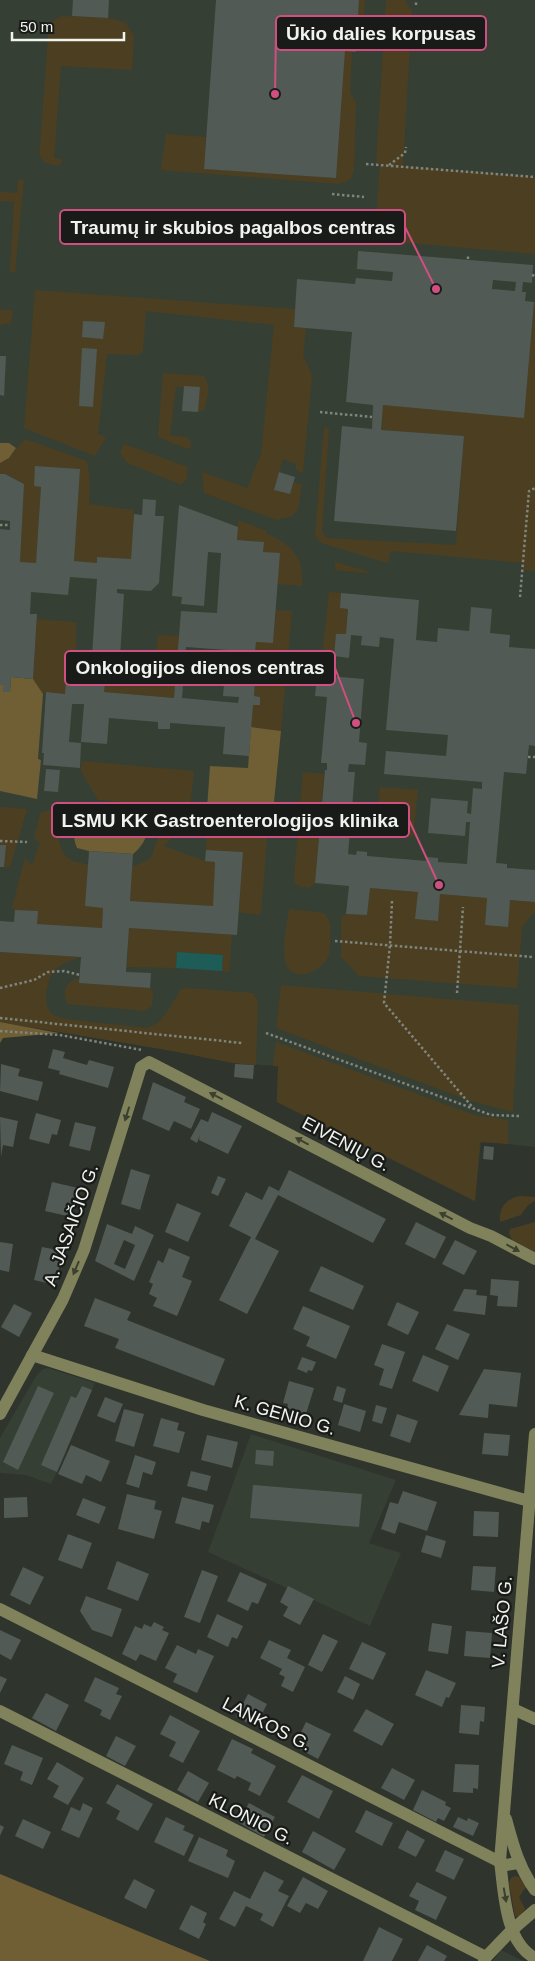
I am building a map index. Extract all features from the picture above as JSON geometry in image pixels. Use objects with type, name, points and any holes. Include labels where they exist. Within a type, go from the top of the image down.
[{"type":"street","name":"EIVENIŲ G.","points":[[141,1067],[149,1062],[470,1228],[491,1236],[535,1259]]},
{"type":"street","name":"A. JASAIČIO G.","points":[[0,1414],[63,1299],[84,1250],[141,1067]]},
{"type":"street","name":"K. GENIO G.","points":[[32,1355],[203,1410],[530,1502]]},
{"type":"street","name":"V. LAŠO G.","points":[[535,1434],[500,1861],[504,1897],[512,1930],[517,1941],[528,1954],[535,1958]]},
{"type":"street","name":"LANKOS G.","points":[[0,1609],[506,1865],[518,1863]]},
{"type":"street","points":[[513,1709],[535,1719]]},
{"type":"street","name":"KLONIO G.","points":[[0,1711],[485,1959]]},
{"type":"street","name":"V. LAŠO G.","points":[[504,1812],[518,1863],[535,1890]]},
{"type":"street","points":[[485,1959],[512,1930],[535,1910]]},
{"type":"path","points":[[416,0],[416,5]]},
{"type":"path","points":[[389,166],[405,153],[406,147]]},
{"type":"path","points":[[366,164],[535,177]]},
{"type":"path","points":[[332,194],[364,197]]},
{"type":"path","points":[[320,412],[372,417]]},
{"type":"path","points":[[520,596],[529,491],[535,488]]},
{"type":"path","points":[[0,524],[10,525]]},
{"type":"path","points":[[528,756],[535,757]]},
{"type":"path","points":[[0,841],[28,842]]},
{"type":"path","points":[[392,901],[384,1003],[474,1109]]},
{"type":"path","points":[[457,994],[463,907]]},
{"type":"path","points":[[335,941],[533,957]]},
{"type":"path","points":[[0,988],[34,980],[48,972],[80,975]]},
{"type":"path","points":[[0,1018],[242,1043]]},
{"type":"path","points":[[0,1031],[60,1035],[147,1050]]},
{"type":"path","points":[[266,1033],[491,1115],[519,1116]]},
{"type":"shaded area","points":[[0,0],[535,0],[535,1147],[481,1141],[475,1201],[277,1102],[278,1066],[233,1063],[0,1022]]},
{"type":"shaded area","points":[[359,0],[365,0],[362,39],[357,39]]},
{"type":"shaded area","points":[[386,0],[405,0],[412,11],[403,166],[535,177],[535,254],[386,241],[380,239],[375,233],[380,163],[376,163]]},
{"type":"shaded area","points":[[62,16],[108,18],[125,22],[134,36],[132,70],[61,66],[54,158],[62,159],[60,165],[52,165],[44,162],[39,154],[49,23]]},
{"type":"shaded area","points":[[345,51],[352,51],[350,93],[356,102],[354,171],[349,180],[338,184],[161,170],[166,134],[206,137],[204,169],[336,178]]},
{"type":"shaded area","points":[[18,180],[24,180],[15,272],[10,272],[14,202],[0,201],[0,192],[17,193]]},
{"type":"shaded area","points":[[35,290],[295,309],[294,327],[306,328],[303,356],[312,375],[303,473],[296,470],[296,464],[283,459],[274,489],[290,494],[294,482],[302,485],[298,509],[292,516],[277,520],[204,493],[202,472],[247,488],[261,454],[274,325],[146,311],[143,351],[139,355],[107,354],[98,434],[106,437],[95,456],[24,428]]},
{"type":"shaded area","points":[[534,302],[535,571],[522,570],[523,563],[391,551],[388,563],[319,541],[315,535],[324,427],[329,428],[322,531],[326,538],[456,545],[464,436],[381,430],[383,405],[524,417]]},
{"type":"shaded area","points":[[0,310],[13,310],[11,323],[0,325]]},
{"type":"shaded area","points":[[163,373],[204,376],[208,384],[204,410],[198,412],[200,387],[176,387],[170,435],[186,437],[191,442],[191,447],[187,449],[158,437]]},
{"type":"shaded area","points":[[25,439],[87,461],[90,483],[89,504],[134,510],[131,559],[98,557],[97,563],[74,561],[80,469],[36,466],[34,486],[41,487],[36,563],[20,562],[24,484],[6,474],[0,474],[0,463],[9,458]]},
{"type":"shaded area","points":[[0,443],[9,443],[16,448],[9,458],[0,463]]},
{"type":"shaded area","points":[[124,444],[188,467],[187,478],[181,485],[128,463],[120,453]]},
{"type":"shaded area","points":[[238,520],[267,531],[266,533],[289,547],[298,559],[301,567],[302,586],[278,584],[263,552],[264,542],[237,540]]},
{"type":"shaded area","points":[[335,562],[367,571],[368,573],[335,570]]},
{"type":"shaded area","points":[[329,592],[341,593],[340,608],[348,609],[346,634],[336,634],[334,656],[322,655]]},
{"type":"shaded area","points":[[276,610],[292,611],[281,731],[251,727],[253,705],[260,705],[260,697],[254,696],[256,642],[273,643]]},
{"type":"shaded area","points":[[37,619],[76,622],[76,661],[108,662],[109,656],[140,659],[141,657],[148,661],[156,651],[158,635],[179,636],[174,698],[104,692],[105,684],[67,681],[65,694],[46,692],[43,694],[33,679]]},
{"type":"shaded area","points":[[11,677],[33,679],[43,694],[38,759],[41,760],[37,799],[0,791],[0,685],[3,685],[3,692],[10,692]]},
{"type":"shaded area","points":[[251,727],[281,731],[274,802],[269,811],[263,813],[207,809],[210,766],[248,768]]},
{"type":"shaded area","points":[[82,761],[194,771],[190,807],[98,800],[81,771]]},
{"type":"shaded area","points":[[303,772],[324,774],[315,883],[309,888],[301,887],[295,883],[294,878]]},
{"type":"shaded area","points":[[380,787],[418,790],[413,837],[375,833]]},
{"type":"shaded area","points":[[0,807],[27,809],[10,867],[4,867],[6,845],[0,845]]},
{"type":"shaded area","points":[[49,810],[69,814],[68,820],[63,822],[57,833],[59,841],[65,856],[74,861],[88,864],[85,906],[103,908],[102,928],[37,924],[37,911],[15,910],[12,907],[25,858],[32,865],[40,843],[34,839],[40,814]]},
{"type":"shaded area","points":[[91,817],[138,820],[146,828],[146,837],[133,854],[89,851],[77,848],[74,837],[76,829]]},
{"type":"shaded area","points":[[174,824],[179,825],[179,829],[164,846],[205,861],[215,862],[213,906],[130,901],[132,867],[150,858],[161,834]]},
{"type":"shaded area","points":[[207,829],[264,834],[267,840],[261,913],[258,915],[239,912],[243,852],[206,850]]},
{"type":"shaded area","points":[[370,888],[418,892],[416,919],[438,921],[440,894],[487,898],[485,925],[507,927],[510,900],[535,902],[535,912],[522,928],[517,988],[359,976],[341,957],[341,917],[346,914],[367,915]]},
{"type":"shaded area","points":[[289,909],[324,913],[329,922],[329,955],[319,968],[312,972],[299,974],[292,972],[285,960],[285,935]]},
{"type":"shaded area","points":[[129,928],[232,935],[229,972],[222,971],[223,955],[177,952],[176,968],[127,967]]},
{"type":"shaded area","points":[[0,952],[81,957],[56,969],[47,987],[48,1009],[56,1016],[68,1019],[147,1028],[163,1017],[181,989],[253,993],[258,1002],[256,1065],[233,1063],[0,1022]]},
{"type":"shaded area","points":[[75,979],[79,979],[79,983],[150,988],[153,993],[152,1006],[145,1011],[68,1004],[65,990],[68,984]]},
{"type":"shaded area","points":[[281,985],[519,1005],[513,1112],[468,1100],[276,1028]]},
{"type":"shaded area","points":[[0,1022],[59,1033],[3,1038],[0,1043]]},
{"type":"shaded area","points":[[276,1042],[474,1115],[508,1120],[508,1144],[480,1142],[475,1201],[277,1102],[278,1066],[273,1066]]},
{"type":"shaded area","points":[[520,1196],[535,1197],[535,1201],[528,1205],[521,1215],[500,1222],[500,1212],[504,1204]]},
{"type":"shaded area","points":[[535,1222],[535,1252],[512,1240],[509,1233],[510,1229]]},
{"type":"shaded area","points":[[48,1368],[95,1383],[51,1484],[26,1475],[0,1473],[0,1438],[36,1376],[43,1369]]},
{"type":"shaded area","points":[[251,1434],[396,1480],[369,1543],[401,1553],[370,1626],[208,1552]]},
{"type":"shaded area","points":[[0,1874],[210,1961],[0,1961]]},
{"type":"shaded area","points":[[519,1877],[526,1887],[519,1897],[525,1909],[519,1917],[515,1916],[509,1883],[511,1878]]},
{"type":"shaded area","points":[[501,1950],[523,1961],[493,1961]]},
{"type":"water","points":[[177,952],[223,955],[222,971],[176,968]]},
{"type":"building","points":[[73,0],[109,0],[108,18],[72,16]]},
{"type":"building","points":[[216,0],[359,0],[356,52],[345,51],[336,178],[204,169]]},
{"type":"building","points":[[358,251],[533,265],[532,283],[523,282],[522,292],[526,292],[525,301],[534,302],[524,418],[383,405],[381,430],[464,436],[456,531],[334,521],[342,426],[372,429],[373,405],[346,402],[352,332],[294,327],[297,279],[355,284],[356,278],[392,281],[393,272],[357,269]],"holes":[[[493,280],[516,282],[515,291],[492,289]]]},
{"type":"building","points":[[83,321],[105,322],[103,339],[82,337]]},
{"type":"building","points":[[82,348],[97,349],[93,407],[79,406]]},
{"type":"building","points":[[0,356],[6,356],[4,396],[0,395]]},
{"type":"building","points":[[184,386],[200,387],[198,412],[182,411]]},
{"type":"building","points":[[35,466],[80,469],[74,561],[97,563],[97,557],[131,559],[134,514],[142,515],[143,499],[156,500],[155,516],[164,516],[159,583],[151,591],[117,589],[117,593],[124,594],[120,657],[109,656],[108,662],[102,661],[103,657],[92,656],[97,579],[70,577],[68,595],[31,592],[30,614],[37,614],[33,679],[11,677],[10,692],[3,692],[3,685],[0,685],[0,529],[10,530],[10,521],[0,520],[0,474],[5,474],[24,484],[20,562],[36,563],[41,487],[34,486]]},
{"type":"building","points":[[279,472],[295,477],[290,494],[274,490]]},
{"type":"building","points":[[179,505],[238,527],[237,540],[264,542],[263,552],[280,553],[273,643],[256,642],[254,696],[260,697],[260,705],[253,705],[249,756],[223,754],[225,727],[170,723],[170,729],[158,729],[158,722],[109,718],[107,744],[81,742],[84,704],[72,704],[69,742],[81,743],[80,768],[43,765],[46,692],[65,694],[66,681],[105,684],[104,692],[174,698],[181,611],[217,613],[221,553],[208,552],[204,606],[181,604],[182,597],[172,596]],"holes":[[[186,647],[227,650],[223,696],[239,697],[238,703],[182,698]]]},
{"type":"building","points":[[341,593],[419,600],[416,640],[437,642],[438,628],[469,631],[471,607],[492,609],[490,633],[510,635],[509,647],[535,649],[535,746],[529,745],[526,774],[504,772],[496,863],[507,864],[507,868],[535,870],[535,902],[510,900],[508,927],[485,925],[487,898],[440,894],[438,921],[415,919],[418,892],[370,888],[367,915],[346,914],[349,886],[315,883],[325,770],[327,770],[327,763],[321,763],[327,697],[315,696],[317,675],[364,679],[359,742],[367,743],[365,765],[349,764],[348,772],[355,772],[348,854],[356,855],[357,851],[367,852],[367,856],[427,861],[427,857],[438,858],[438,862],[467,864],[470,822],[466,822],[465,836],[428,833],[431,798],[468,801],[467,813],[471,814],[473,788],[482,789],[482,782],[384,774],[386,751],[446,756],[448,735],[386,730],[394,639],[380,637],[379,647],[361,645],[362,636],[351,635],[349,658],[334,656],[336,634],[346,634],[348,609],[340,608]]},
{"type":"building","points":[[46,769],[60,770],[58,792],[44,791]]},
{"type":"building","points":[[0,845],[6,845],[4,867],[0,867]]},
{"type":"building","points":[[206,850],[243,852],[237,935],[129,928],[126,972],[151,973],[150,988],[79,983],[81,957],[0,952],[0,921],[14,922],[15,910],[38,911],[37,924],[102,928],[103,908],[85,906],[89,851],[133,854],[130,901],[213,906],[215,862],[205,861]]},
{"type":"building","points":[[53,1049],[65,1052],[63,1058],[87,1065],[89,1060],[114,1067],[108,1088],[59,1074],[60,1071],[48,1068]]},
{"type":"building","points":[[1,1064],[20,1069],[18,1076],[43,1082],[38,1101],[0,1091]]},
{"type":"building","points":[[235,1064],[254,1065],[253,1079],[234,1077]]},
{"type":"building","points":[[153,1082],[186,1097],[184,1102],[200,1109],[191,1129],[174,1121],[169,1131],[142,1119]]},
{"type":"building","points":[[212,1112],[242,1126],[228,1154],[199,1140],[200,1135],[197,1143],[190,1139],[201,1119],[208,1122]]},
{"type":"building","points":[[36,1113],[61,1120],[57,1135],[52,1134],[49,1144],[29,1139]]},
{"type":"building","points":[[0,1117],[18,1121],[13,1147],[3,1145],[1,1157]]},
{"type":"building","points":[[75,1122],[96,1127],[90,1151],[69,1146]]},
{"type":"building","points":[[484,1146],[494,1147],[493,1160],[483,1159]]},
{"type":"building","points":[[131,1169],[150,1175],[140,1210],[121,1204]]},
{"type":"building","points":[[289,1170],[386,1219],[373,1243],[278,1195],[255,1239],[279,1251],[247,1314],[219,1300],[251,1237],[229,1226],[246,1192],[262,1200],[269,1186],[279,1191]]},
{"type":"building","points":[[218,1176],[226,1179],[218,1196],[211,1193]]},
{"type":"building","points":[[52,1182],[78,1188],[72,1217],[45,1211]]},
{"type":"building","points":[[177,1203],[201,1213],[188,1242],[165,1232]]},
{"type":"building","points":[[416,1222],[446,1237],[435,1259],[405,1244]]},
{"type":"building","points":[[107,1224],[132,1234],[135,1226],[154,1235],[134,1281],[95,1261]],"holes":[[[124,1240],[135,1245],[125,1269],[114,1264]]]},
{"type":"building","points":[[455,1240],[477,1251],[464,1275],[442,1264]]},
{"type":"building","points":[[0,1242],[13,1244],[9,1272],[0,1270]]},
{"type":"building","points":[[42,1247],[63,1251],[55,1285],[34,1280]]},
{"type":"building","points":[[169,1248],[190,1257],[182,1277],[192,1281],[177,1316],[153,1306],[157,1298],[149,1294],[153,1284],[149,1282],[158,1260],[163,1263]]},
{"type":"building","points":[[321,1266],[364,1286],[353,1310],[309,1291]]},
{"type":"building","points":[[491,1279],[519,1281],[517,1307],[497,1306],[498,1296],[490,1295]]},
{"type":"building","points":[[464,1289],[477,1290],[476,1295],[487,1296],[485,1315],[453,1311]]},
{"type":"building","points":[[95,1298],[131,1312],[127,1320],[225,1359],[214,1386],[115,1348],[119,1339],[84,1326]]},
{"type":"building","points":[[397,1302],[419,1312],[408,1335],[387,1325]]},
{"type":"building","points":[[14,1304],[32,1313],[19,1337],[1,1327]]},
{"type":"building","points":[[303,1306],[350,1326],[336,1359],[306,1346],[310,1337],[293,1329]]},
{"type":"building","points":[[447,1324],[470,1334],[458,1360],[435,1349]]},
{"type":"building","points":[[382,1344],[405,1352],[392,1389],[379,1385],[384,1369],[374,1365]]},
{"type":"building","points":[[423,1355],[449,1366],[438,1392],[412,1381]]},
{"type":"building","points":[[302,1357],[316,1362],[312,1371],[308,1370],[307,1373],[297,1369]]},
{"type":"building","points":[[484,1369],[521,1373],[517,1407],[489,1404],[488,1418],[459,1415]]},
{"type":"building","points":[[289,1381],[314,1388],[306,1414],[287,1408],[288,1404],[283,1403]]},
{"type":"building","points":[[38,1386],[54,1393],[18,1470],[3,1462]]},
{"type":"building","points":[[82,1386],[92,1390],[57,1472],[41,1465],[71,1396],[76,1398]]},
{"type":"building","points":[[337,1386],[346,1389],[342,1403],[333,1400]]},
{"type":"building","points":[[105,1397],[123,1404],[115,1423],[97,1416]]},
{"type":"building","points":[[344,1404],[366,1411],[360,1432],[338,1425]]},
{"type":"building","points":[[376,1405],[387,1408],[382,1424],[372,1421]]},
{"type":"building","points":[[124,1409],[144,1414],[134,1447],[115,1441]]},
{"type":"building","points":[[397,1414],[418,1421],[410,1443],[390,1436]]},
{"type":"building","points":[[161,1418],[179,1423],[177,1430],[185,1432],[179,1453],[153,1446]]},
{"type":"building","points":[[484,1433],[510,1435],[508,1456],[482,1454]]},
{"type":"building","points":[[207,1435],[238,1442],[232,1468],[201,1460]]},
{"type":"building","points":[[71,1445],[110,1461],[101,1482],[86,1475],[82,1484],[58,1474]]},
{"type":"building","points":[[256,1450],[274,1451],[273,1466],[255,1464]]},
{"type":"building","points":[[135,1455],[156,1462],[152,1475],[143,1472],[139,1488],[126,1484]]},
{"type":"building","points":[[191,1471],[211,1476],[207,1491],[187,1486]]},
{"type":"building","points":[[253,1485],[362,1494],[359,1527],[250,1518]]},
{"type":"building","points":[[403,1491],[437,1502],[427,1531],[399,1522],[395,1534],[381,1529],[390,1502],[398,1504]]},
{"type":"building","points":[[127,1494],[156,1501],[154,1509],[162,1511],[154,1539],[118,1529]]},
{"type":"building","points":[[27,1497],[28,1517],[4,1518],[4,1498]]},
{"type":"building","points":[[182,1497],[214,1505],[209,1523],[202,1521],[200,1530],[175,1523]]},
{"type":"building","points":[[83,1498],[106,1507],[99,1524],[76,1515]]},
{"type":"building","points":[[474,1511],[499,1512],[498,1537],[473,1536]]},
{"type":"building","points":[[68,1534],[92,1543],[82,1569],[58,1560]]},
{"type":"building","points":[[426,1535],[446,1541],[441,1558],[421,1552]]},
{"type":"building","points":[[117,1561],[149,1574],[138,1601],[107,1589]]},
{"type":"building","points":[[473,1566],[496,1567],[494,1592],[471,1590]]},
{"type":"building","points":[[23,1567],[44,1577],[30,1605],[10,1595]]},
{"type":"building","points":[[202,1570],[218,1576],[200,1623],[184,1617]]},
{"type":"building","points":[[240,1572],[267,1584],[258,1604],[252,1602],[248,1611],[227,1601]]},
{"type":"building","points":[[288,1586],[314,1599],[300,1625],[283,1616],[288,1607],[280,1602]]},
{"type":"building","points":[[86,1596],[122,1609],[112,1637],[92,1630],[80,1611]]},
{"type":"building","points":[[217,1614],[243,1626],[237,1639],[232,1637],[228,1647],[207,1637]]},
{"type":"building","points":[[154,1622],[164,1627],[162,1630],[169,1633],[156,1661],[140,1654],[136,1661],[122,1654],[135,1626],[142,1629],[144,1624],[151,1627]]},
{"type":"building","points":[[432,1623],[452,1626],[448,1654],[428,1651]]},
{"type":"building","points":[[0,1630],[21,1640],[11,1660],[0,1654]]},
{"type":"building","points":[[466,1631],[492,1633],[490,1658],[464,1656]]},
{"type":"building","points":[[323,1634],[338,1641],[322,1672],[308,1665]]},
{"type":"building","points":[[269,1640],[291,1650],[287,1658],[305,1667],[293,1692],[281,1686],[285,1677],[279,1674],[282,1669],[260,1658]]},
{"type":"building","points":[[362,1642],[386,1653],[373,1680],[349,1669]]},
{"type":"building","points":[[177,1645],[196,1654],[198,1649],[214,1656],[197,1693],[173,1682],[177,1674],[165,1668]]},
{"type":"building","points":[[426,1670],[456,1683],[449,1698],[446,1697],[442,1707],[415,1695]]},
{"type":"building","points":[[0,1676],[7,1679],[0,1693]]},
{"type":"building","points":[[345,1676],[360,1684],[353,1700],[337,1692]]},
{"type":"building","points":[[95,1677],[119,1688],[116,1694],[122,1696],[110,1720],[100,1715],[102,1710],[84,1701]]},
{"type":"building","points":[[46,1693],[69,1705],[56,1731],[32,1718]]},
{"type":"building","points":[[248,1694],[267,1704],[258,1722],[252,1719],[250,1724],[236,1717]]},
{"type":"building","points":[[461,1705],[485,1707],[484,1722],[480,1721],[479,1735],[459,1733]]},
{"type":"building","points":[[366,1709],[394,1724],[382,1746],[353,1731]]},
{"type":"building","points":[[170,1715],[200,1731],[183,1763],[169,1756],[176,1742],[160,1734]]},
{"type":"building","points":[[306,1722],[331,1734],[318,1759],[294,1746]]},
{"type":"building","points":[[116,1736],[136,1746],[125,1766],[106,1756]]},
{"type":"building","points":[[232,1739],[253,1749],[251,1753],[276,1766],[260,1796],[248,1790],[251,1783],[237,1776],[235,1779],[217,1770]]},
{"type":"building","points":[[12,1745],[43,1758],[32,1785],[20,1780],[23,1772],[4,1764]]},
{"type":"building","points":[[57,1762],[84,1778],[68,1805],[53,1797],[59,1786],[47,1779]]},
{"type":"building","points":[[455,1764],[479,1765],[478,1789],[473,1788],[473,1793],[453,1792]]},
{"type":"building","points":[[392,1768],[415,1780],[404,1800],[381,1788]]},
{"type":"building","points":[[188,1771],[209,1783],[198,1802],[177,1790]]},
{"type":"building","points":[[302,1775],[333,1791],[319,1819],[287,1802]]},
{"type":"building","points":[[117,1784],[153,1804],[138,1831],[116,1819],[120,1811],[106,1803]]},
{"type":"building","points":[[422,1790],[446,1802],[445,1805],[451,1808],[444,1821],[438,1818],[436,1822],[413,1810]]},
{"type":"building","points":[[83,1803],[93,1808],[79,1838],[61,1830],[71,1807],[80,1811]]},
{"type":"building","points":[[249,1803],[275,1817],[264,1837],[238,1822]]},
{"type":"building","points":[[366,1810],[393,1823],[382,1846],[355,1832]]},
{"type":"building","points":[[166,1817],[185,1826],[183,1830],[194,1835],[184,1856],[154,1842]]},
{"type":"building","points":[[458,1817],[467,1821],[468,1818],[479,1823],[473,1836],[453,1827]]},
{"type":"building","points":[[23,1819],[51,1832],[43,1849],[15,1836]]},
{"type":"building","points":[[0,1825],[4,1827],[0,1836]]},
{"type":"building","points":[[407,1830],[425,1840],[416,1857],[398,1848]]},
{"type":"building","points":[[313,1831],[346,1849],[334,1870],[302,1852]]},
{"type":"building","points":[[199,1837],[228,1850],[226,1856],[235,1861],[228,1878],[188,1861]]},
{"type":"building","points":[[445,1850],[464,1859],[454,1880],[435,1871]]},
{"type":"building","points":[[264,1871],[284,1881],[278,1891],[289,1896],[273,1927],[260,1920],[263,1914],[246,1906],[235,1927],[219,1919],[234,1891],[250,1899]]},
{"type":"building","points":[[303,1877],[328,1891],[318,1909],[306,1903],[300,1913],[287,1906]]},
{"type":"building","points":[[134,1879],[155,1890],[146,1909],[124,1898]]},
{"type":"building","points":[[417,1882],[447,1897],[436,1920],[415,1910],[419,1901],[409,1896]]},
{"type":"building","points":[[191,1905],[207,1913],[203,1922],[206,1924],[199,1939],[179,1929]]},
{"type":"building","points":[[379,1927],[403,1939],[392,1961],[363,1961]]},
{"type":"building","points":[[427,1945],[447,1956],[444,1961],[418,1961]]},
{"type":"place","name":"Ūkio dalies korpusas","points":[[275,94]]},
{"type":"place","name":"Traumų ir skubios pagalbos centras","points":[[436,289]]},
{"type":"place","name":"Onkologijos dienos centras","points":[[356,723]]},
{"type":"place","name":"LSMU KK Gastroenterologijos klinika","points":[[439,885]]}]
